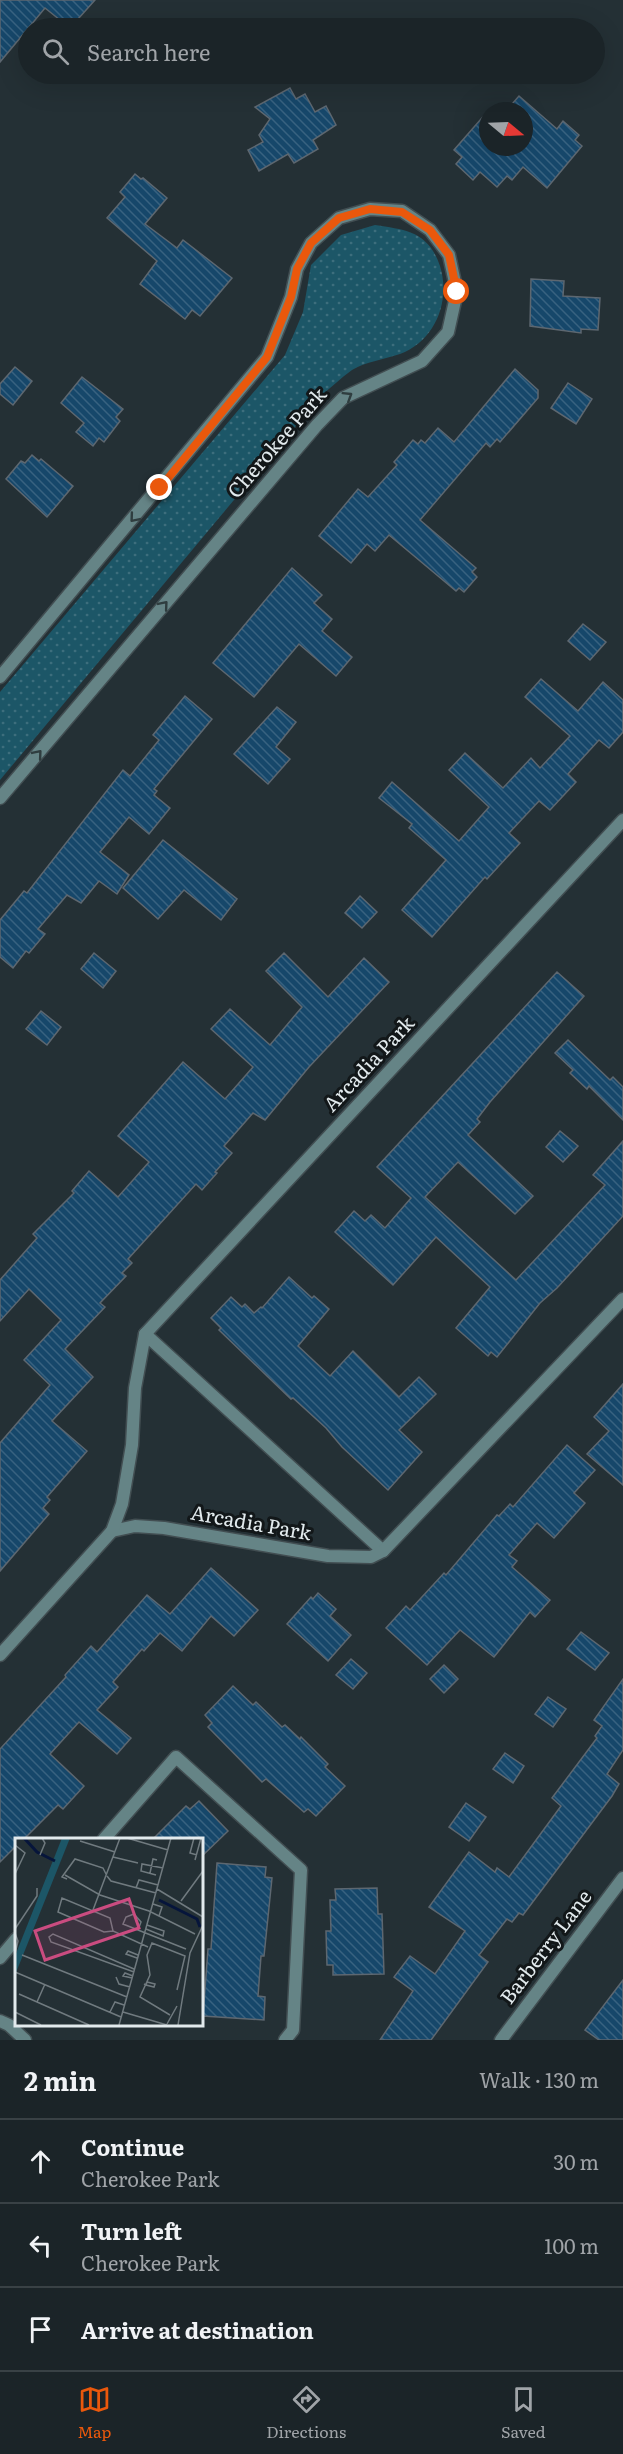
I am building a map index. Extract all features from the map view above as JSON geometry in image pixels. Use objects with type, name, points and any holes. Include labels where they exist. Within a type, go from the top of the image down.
[{"type":"street","name":"Cherokee Park","points":[[0,677],[267,357],[291,297],[297,269],[311,243],[339,218],[370,209],[402,212],[430,230],[449,255],[457,292],[448,332],[422,361],[343,398],[317,425],[0,798]]},
{"type":"street","name":"Arcadia Park","points":[[112,1531],[135,1526],[164,1528],[328,1556],[371,1557],[383,1551],[145,1334],[623,820]]},
{"type":"street","points":[[383,1551],[623,1299]]},
{"type":"street","points":[[0,1655],[112,1531],[122,1504],[130,1456],[135,1388],[145,1334]]},
{"type":"street","points":[[105,1838],[176,1757],[301,1870],[293,2030],[285,2040]]},
{"type":"street","name":"Barberry Lane","points":[[501,2040],[623,1878]]},
{"type":"street","points":[[0,1958],[15,1940]]},
{"type":"street","points":[[0,2021],[9,2025],[25,2040]]},
{"type":"shaded area","points":[[375,225],[415,234],[435,254],[443,279],[443,293],[441,306],[431,330],[412,348],[352,370],[320,397],[0,780],[0,692],[285,355],[303,312],[311,265],[341,235]]},
{"type":"building","points":[[0,0],[95,0],[79,18],[58,18],[45,8],[37,18],[18,18],[18,40],[0,62]]},
{"type":"building","points":[[290,88],[296,99],[305,94],[315,112],[326,106],[336,125],[313,140],[318,149],[294,163],[288,154],[259,171],[248,150],[263,142],[259,135],[270,119],[255,107]]},
{"type":"building","points":[[519,96],[526,102],[514,102]]},
{"type":"building","points":[[533,108],[557,129],[563,121],[579,135],[575,140],[582,146],[547,188],[523,167],[512,180],[507,176],[497,187],[480,172],[473,180],[456,164],[462,157],[454,150],[479,121],[479,156],[533,156]]},
{"type":"building","points":[[135,174],[167,198],[145,224],[177,248],[183,240],[232,278],[200,316],[192,310],[185,319],[140,284],[157,261],[107,218],[125,197],[120,192]]},
{"type":"building","points":[[531,279],[564,281],[563,296],[600,298],[598,330],[581,329],[581,333],[530,326]]},
{"type":"building","points":[[15,367],[32,381],[13,405],[0,394],[0,384]]},
{"type":"building","points":[[515,369],[538,390],[538,398],[500,442],[497,439],[490,447],[486,443],[420,520],[476,568],[472,572],[477,577],[464,592],[459,588],[456,591],[389,535],[375,551],[367,544],[351,563],[319,536],[358,489],[368,497],[397,465],[394,462],[413,440],[418,444],[421,440],[425,443],[438,428],[454,442]]},
{"type":"building","points":[[82,377],[123,409],[116,417],[120,421],[104,442],[99,438],[93,446],[76,432],[84,423],[61,403]]},
{"type":"building","points":[[568,383],[592,399],[576,424],[551,408]]},
{"type":"building","points":[[32,455],[39,461],[41,459],[73,486],[47,517],[6,479],[21,461],[25,463]]},
{"type":"building","points":[[292,568],[322,595],[314,603],[332,619],[322,631],[352,657],[336,676],[299,644],[254,697],[213,663]]},
{"type":"building","points":[[583,624],[606,642],[590,660],[568,641]]},
{"type":"building","points":[[541,679],[578,711],[603,682],[623,700],[623,732],[609,748],[599,740],[568,774],[576,782],[550,810],[539,801],[509,833],[520,843],[487,879],[485,877],[432,937],[402,910],[446,860],[409,828],[412,824],[379,798],[392,782],[459,841],[489,807],[449,770],[465,753],[503,788],[531,758],[540,768],[570,736],[525,697]]},
{"type":"building","points":[[185,696],[212,719],[154,789],[157,791],[154,795],[170,808],[149,834],[129,817],[100,852],[129,875],[117,894],[99,881],[81,903],[67,895],[38,929],[45,934],[29,953],[26,951],[13,968],[0,957],[0,920],[24,891],[27,893],[123,770],[130,776],[159,740],[153,735]]},
{"type":"building","points":[[277,707],[296,722],[276,747],[290,759],[268,784],[234,754]]},
{"type":"building","points":[[163,840],[237,899],[221,920],[184,890],[158,919],[123,888]]},
{"type":"building","points":[[360,896],[377,912],[362,928],[345,913]]},
{"type":"building","points":[[94,953],[116,971],[103,988],[81,969]]},
{"type":"building","points":[[284,953],[328,997],[364,958],[389,982],[309,1067],[265,1120],[253,1113],[224,1146],[232,1153],[215,1172],[217,1173],[202,1190],[196,1184],[128,1259],[132,1263],[122,1273],[126,1276],[100,1303],[105,1307],[65,1349],[93,1377],[52,1421],[87,1451],[47,1497],[50,1500],[43,1508],[49,1514],[0,1571],[0,1443],[50,1385],[24,1360],[61,1320],[29,1289],[0,1321],[0,1280],[37,1238],[33,1234],[74,1193],[72,1191],[89,1171],[118,1197],[149,1162],[118,1136],[183,1062],[225,1099],[253,1067],[211,1029],[230,1009],[270,1045],[302,1007],[266,971]]},
{"type":"building","points":[[557,972],[584,996],[490,1102],[477,1119],[480,1122],[468,1135],[533,1196],[515,1214],[458,1162],[425,1197],[516,1280],[605,1185],[593,1175],[623,1141],[623,1216],[557,1288],[540,1303],[497,1357],[491,1352],[488,1356],[456,1328],[490,1287],[436,1237],[393,1285],[335,1232],[354,1211],[365,1221],[371,1215],[385,1228],[411,1198],[377,1167]]},
{"type":"building","points":[[41,1011],[61,1027],[47,1045],[26,1029]]},
{"type":"building","points":[[568,1040],[610,1080],[613,1077],[623,1087],[623,1120],[589,1086],[587,1089],[570,1073],[573,1070],[555,1053]]},
{"type":"building","points":[[560,1131],[578,1146],[563,1162],[546,1147]]},
{"type":"building","points":[[289,1277],[312,1298],[314,1296],[329,1309],[298,1346],[330,1376],[353,1351],[399,1397],[419,1377],[436,1394],[399,1430],[422,1452],[388,1490],[342,1447],[326,1428],[293,1398],[291,1399],[219,1330],[221,1328],[211,1318],[231,1297],[242,1307],[245,1304],[254,1313],[262,1308]]},
{"type":"building","points":[[623,1384],[623,1485],[587,1454],[609,1431],[594,1417]]},
{"type":"building","points":[[567,1445],[595,1470],[574,1493],[585,1503],[554,1538],[537,1523],[509,1555],[517,1561],[512,1567],[550,1600],[535,1617],[530,1612],[494,1657],[460,1630],[427,1665],[386,1628],[406,1606],[410,1610],[444,1573],[446,1575],[497,1515],[499,1516],[510,1504],[513,1507]]},
{"type":"building","points":[[211,1568],[258,1610],[234,1636],[211,1616],[182,1651],[160,1633],[144,1651],[142,1649],[113,1682],[118,1687],[97,1710],[131,1738],[117,1754],[79,1722],[50,1754],[84,1786],[63,1809],[58,1805],[25,1838],[15,1838],[15,1847],[0,1862],[0,1749],[91,1646],[97,1652],[147,1595],[170,1614]]},
{"type":"building","points":[[318,1593],[336,1609],[330,1616],[351,1635],[328,1661],[287,1624],[311,1597],[313,1599]]},
{"type":"building","points":[[581,1632],[609,1653],[595,1670],[567,1649]]},
{"type":"building","points":[[351,1659],[367,1673],[353,1689],[336,1675]]},
{"type":"building","points":[[444,1665],[458,1679],[444,1693],[430,1679]]},
{"type":"building","points":[[623,1679],[623,1750],[607,1774],[619,1784],[612,1796],[523,1915],[519,1913],[512,1922],[507,1919],[479,1955],[488,1962],[431,2040],[380,2040],[413,1991],[394,1977],[410,1956],[435,1974],[465,1931],[429,1907],[469,1852],[495,1872],[497,1868],[509,1877],[561,1806],[552,1798],[597,1738],[595,1736],[602,1726],[594,1720]]},
{"type":"building","points":[[233,1686],[253,1705],[256,1702],[282,1727],[285,1725],[300,1739],[301,1737],[328,1764],[325,1767],[345,1786],[316,1816],[308,1809],[304,1812],[266,1779],[262,1782],[208,1727],[212,1723],[205,1715]]},
{"type":"building","points":[[548,1697],[566,1709],[553,1727],[535,1714]]},
{"type":"building","points":[[505,1753],[524,1766],[513,1783],[493,1769]]},
{"type":"building","points":[[199,1801],[228,1831],[202,1856],[202,1838],[154,1838],[186,1806],[190,1809]]},
{"type":"building","points":[[466,1803],[486,1817],[469,1841],[449,1827]]},
{"type":"building","points":[[217,1863],[266,1867],[265,1877],[272,1878],[258,1996],[265,1997],[264,2020],[203,2016],[208,1949],[211,1949]]},
{"type":"building","points":[[377,1888],[378,1914],[382,1914],[384,1974],[333,1975],[333,1965],[327,1965],[326,1931],[331,1931],[330,1900],[336,1900],[335,1889]]},
{"type":"building","points":[[623,1980],[623,2040],[599,2040],[585,2030]]},
{"type":"route","points":[[160,488],[267,357],[291,297],[297,269],[311,243],[339,218],[370,209],[402,212],[430,230],[449,255],[457,292]]}]
